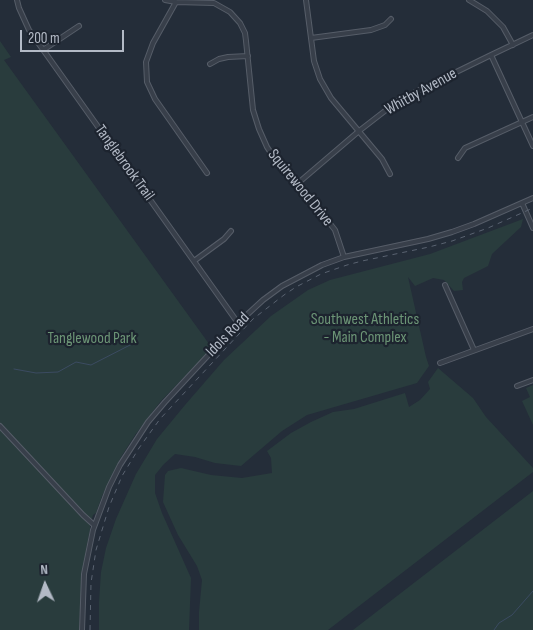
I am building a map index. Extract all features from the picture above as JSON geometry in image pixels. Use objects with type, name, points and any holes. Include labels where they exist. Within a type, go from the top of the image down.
[{"type":"street","name":"Tanglebrook Trail","points":[[17,0],[29,30],[238,323]]},
{"type":"street","name":"Squirewood Drive","points":[[165,0],[176,2],[209,1],[227,10],[240,23],[244,33],[248,56],[253,110],[259,129],[267,147],[278,162],[334,230],[344,257]]},
{"type":"street","points":[[306,0],[314,61],[320,79],[331,98],[382,159],[390,174]]},
{"type":"street","points":[[469,0],[486,11],[503,27],[513,45]]},
{"type":"street","points":[[176,2],[146,62],[147,82],[154,99],[207,173]]},
{"type":"street","points":[[310,38],[371,30],[391,19]]},
{"type":"street","points":[[43,50],[79,26]]},
{"type":"street","name":"Whitby Avenue","points":[[297,184],[399,100],[533,35]]},
{"type":"street","points":[[491,54],[533,146]]},
{"type":"street","points":[[210,64],[228,57],[248,56]]},
{"type":"street","points":[[458,158],[465,148],[533,117]]},
{"type":"street","name":"Idols Road","points":[[82,630],[84,574],[94,525],[120,465],[148,422],[238,323],[282,286],[322,265],[344,257],[452,232],[533,198]]},
{"type":"street","points":[[522,203],[533,228]]},
{"type":"street","points":[[194,261],[224,240],[231,231]]},
{"type":"street","points":[[445,285],[474,350]]},
{"type":"street","points":[[440,363],[533,329]]},
{"type":"street","points":[[517,386],[533,380]]},
{"type":"street","points":[[0,426],[94,525]]},
{"type":"green space","name":"Tanglewood Park","points":[[0,41],[11,57],[4,60],[212,348],[160,402],[135,435],[121,457],[96,513],[93,515],[82,578],[79,630],[0,630]]},
{"type":"green space","name":"Southwest Athletics - Main Complex","points":[[523,219],[521,227],[492,254],[488,266],[464,278],[462,282],[463,290],[454,291],[444,280],[433,278],[415,286],[408,277],[429,366],[417,383],[307,415],[282,431],[241,466],[215,463],[175,454],[163,465],[155,475],[155,493],[191,578],[189,630],[99,630],[101,572],[106,548],[116,519],[136,474],[157,439],[224,360],[271,316],[308,290],[330,280],[430,254]]},
{"type":"green space","points":[[438,368],[473,398],[486,417],[533,468],[533,472],[328,630],[199,630],[202,580],[197,566],[178,535],[163,502],[165,475],[168,471],[181,468],[211,475],[242,478],[272,473],[271,458],[267,451],[291,433],[333,412],[354,409],[405,393],[409,407],[420,400],[430,389],[428,382]]},
{"type":"green space","points":[[533,385],[533,425],[522,401],[530,397],[526,388]]},
{"type":"green space","points":[[533,491],[533,630],[353,630]]},
{"type":"waterway","points":[[14,369],[36,373],[58,372],[76,362],[91,365],[132,344]]},
{"type":"waterway","points":[[494,630],[499,623],[512,615],[533,591]]},
{"type":"railway","points":[[90,630],[91,583],[96,550],[109,507],[122,476],[160,419],[253,319],[296,287],[321,274],[362,261],[452,241],[488,228],[533,208]]}]
